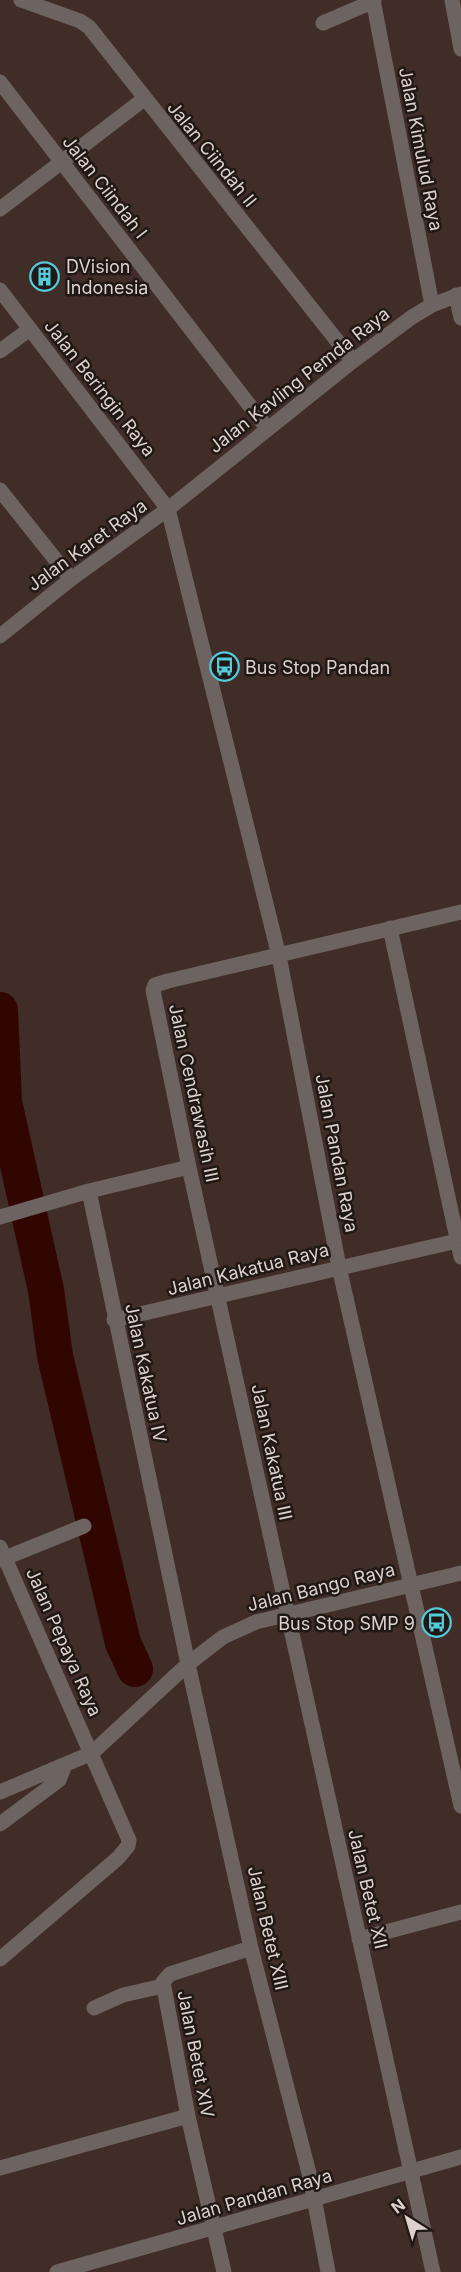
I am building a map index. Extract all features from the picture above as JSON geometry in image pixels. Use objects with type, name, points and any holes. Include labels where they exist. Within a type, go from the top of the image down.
[{"type":"street","name":"Jalan Ciindah II","points":[[21,0],[85,24],[353,361]]},
{"type":"street","points":[[322,23],[374,0]]},
{"type":"street","name":"Jalan Kimulud Raya","points":[[374,0],[432,305]]},
{"type":"street","points":[[452,0],[461,49]]},
{"type":"street","name":"Jalan Ciindah I","points":[[0,82],[267,428]]},
{"type":"street","points":[[0,208],[144,99]]},
{"type":"street","name":"Jalan Beringin Raya","points":[[0,290],[168,509]]},
{"type":"street","points":[[458,294],[461,318]]},
{"type":"street","name":"Jalan Kavling Pemda Raya","points":[[168,509],[353,361],[432,305],[458,294]]},
{"type":"street","points":[[0,351],[30,328]]},
{"type":"street","points":[[0,490],[71,579]]},
{"type":"street","name":"Jalan Karet Raya","points":[[0,636],[71,579],[168,509]]},
{"type":"street","name":"Jalan Pandan Raya","points":[[168,509],[279,956],[339,1267],[461,1806]]},
{"type":"street","points":[[279,956],[461,912]]},
{"type":"street","points":[[390,928],[461,1257]]},
{"type":"street","name":"Jalan Cendrawasih III","points":[[219,1298],[189,1167],[154,987],[168,981],[279,956]]},
{"type":"street","points":[[7,1214],[189,1167]]},
{"type":"street","name":"Jalan Kakatua IV","points":[[89,1191],[114,1320],[188,1664]]},
{"type":"street","name":"Jalan Kakatua Raya","points":[[114,1320],[219,1298],[339,1267],[459,1240]]},
{"type":"street","name":"Jalan Kakatua III","points":[[219,1298],[286,1614]]},
{"type":"street","points":[[2,1555],[84,1526]]},
{"type":"street","name":"Jalan Pepaya Raya","points":[[0,1959],[118,1858],[128,1846],[128,1833],[2,1555]]},
{"type":"street","name":"Jalan Bango Raya","points":[[0,1792],[93,1753],[188,1664],[237,1629],[286,1614],[461,1573]]},
{"type":"street","name":"Jalan Betet XII","points":[[286,1614],[433,2272]]},
{"type":"street","name":"Jalan Betet XIII","points":[[188,1664],[251,1948],[310,2177],[312,2200],[328,2272]]},
{"type":"street","points":[[0,1824],[59,1780],[65,1765]]},
{"type":"street","points":[[359,1939],[461,1912]]},
{"type":"street","name":"Jalan Betet XIV","points":[[224,2272],[188,2116],[163,1986],[164,1979],[170,1974],[251,1948]]},
{"type":"street","points":[[94,2008],[123,1995],[163,1986]]},
{"type":"street","points":[[0,2168],[188,2116]]},
{"type":"street","name":"Jalan Pandan Raya","points":[[57,2272],[461,2157]]},
{"type":"waterway","points":[[0,1010],[4,1102],[46,1290],[55,1356],[123,1643],[135,1669]]},
{"type":"place","name":"DVision Indonesia","points":[[45,276]]},
{"type":"place","name":"Bus Stop Pandan","points":[[224,667]]},
{"type":"place","name":"Bus Stop SMP 9","points":[[436,1623]]}]
